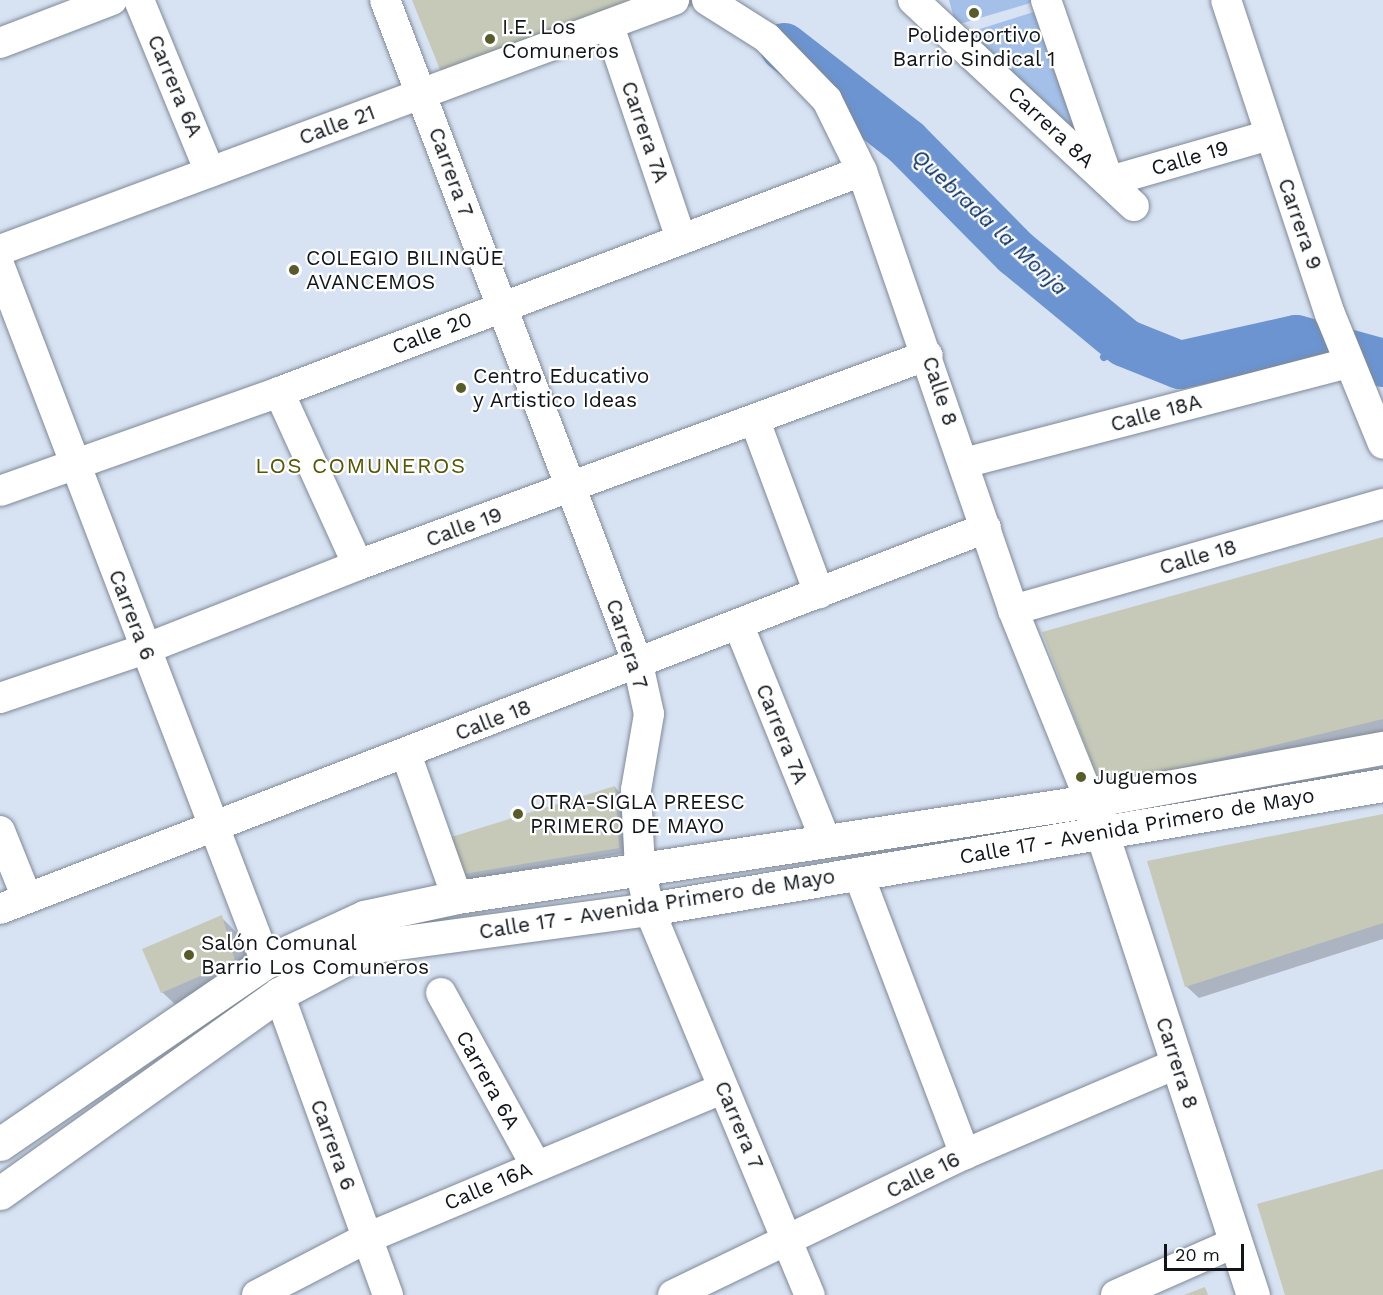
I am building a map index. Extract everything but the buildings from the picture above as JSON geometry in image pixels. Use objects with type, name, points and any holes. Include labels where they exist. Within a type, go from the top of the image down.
[{"type":"main road","name":"Calle 17 - Avenida Primero de Mayo","points":[[0,1144],[266,962],[364,917],[457,897],[1090,801],[1383,748]]},
{"type":"main road","name":"Calle 17 - Avenida Primero de Mayo","points":[[0,1193],[279,994],[368,947],[649,909],[1103,830],[1383,785]]},
{"type":"main road","name":"Calle 8","points":[[1090,801],[1103,830]]},
{"type":"main road","name":"Carrera 8","points":[[1103,830],[1176,1064],[1253,1295]]},
{"type":"street","points":[[0,43],[112,0]]},
{"type":"street","name":"Carrera 6A","points":[[139,0],[210,172]]},
{"type":"street","name":"Carrera 7","points":[[385,0],[638,664],[648,714],[636,790],[640,868],[649,909],[810,1295]]},
{"type":"street","name":"Calle 21","points":[[0,250],[674,0]]},
{"type":"street","name":"Calle 8","points":[[707,0],[767,38],[827,100],[862,171],[928,355],[1013,610],[1090,801]]},
{"type":"street","name":"Carrera 8A","points":[[913,0],[1110,181],[1134,206]]},
{"type":"street","points":[[1046,0],[1100,160],[1110,181]]},
{"type":"street","name":"Carrera 9","points":[[1226,0],[1330,314],[1348,363],[1383,444]]},
{"type":"street","name":"Carrera 7A","points":[[609,26],[681,239]]},
{"type":"street","name":"Calle 19","points":[[1110,181],[1269,135]]},
{"type":"street","name":"Calle 20","points":[[0,491],[279,392],[862,171]]},
{"type":"street","name":"Carrera 6","points":[[0,267],[266,962]]},
{"type":"street","name":"Calle 19","points":[[0,698],[145,649],[358,565],[571,489],[928,355]]},
{"type":"street","name":"Calle 18A","points":[[964,463],[1348,363]]},
{"type":"street","points":[[279,392],[358,565]]},
{"type":"street","points":[[755,421],[819,592]]},
{"type":"street","name":"Calle 18","points":[[1013,610],[1383,504]]},
{"type":"street","name":"Calle 18","points":[[14,904],[739,626],[819,592],[986,528]]},
{"type":"street","name":"Carrera 7A","points":[[739,626],[826,841]]},
{"type":"street","points":[[406,754],[457,897]]},
{"type":"street","points":[[0,831],[14,904]]},
{"type":"street","points":[[858,873],[965,1154]]},
{"type":"street","name":"Carrera 6A","points":[[441,993],[536,1166]]},
{"type":"street","name":"Carrera 6","points":[[279,994],[388,1295]]},
{"type":"street","name":"Calle 16","points":[[674,1295],[965,1154],[1176,1064]]},
{"type":"street","name":"Calle 16A","points":[[256,1295],[367,1238],[723,1088]]},
{"type":"street","points":[[1116,1295],[1236,1242]]},
{"type":"shaded area","name":"Polideportivo Barrio Sindical 1","points":[[949,0],[1034,0],[1034,2],[956,25]]},
{"type":"shaded area","points":[[1037,11],[1078,136],[967,33]]},
{"type":"waterway","name":"Quebrada la Monja","points":[[784,47],[906,142],[1016,253],[1125,343],[1180,365],[1296,339],[1383,363]]},
{"type":"waterway","points":[[1104,357],[1125,343]]},
{"type":"place","name":"Polideportivo Barrio Sindical 1","points":[[974,13]]},
{"type":"place","name":"I.E. Los Comuneros","points":[[490,39]]},
{"type":"place","name":"COLEGIO BILINGÜE AVANCEMOS","points":[[294,270]]},
{"type":"place","name":"Centro Educativo y Artistico Ideas","points":[[461,388]]},
{"type":"place","name":"Juguemos","points":[[1081,777]]},
{"type":"place","name":"OTRA-SIGLA PREESC PRIMERO DE MAYO","points":[[518,814]]},
{"type":"place","name":"Salón Comunal Barrio Los Comuneros","points":[[189,955]]},
{"type":"district","name":"LOS COMUNEROS","points":[[361,466]]}]
